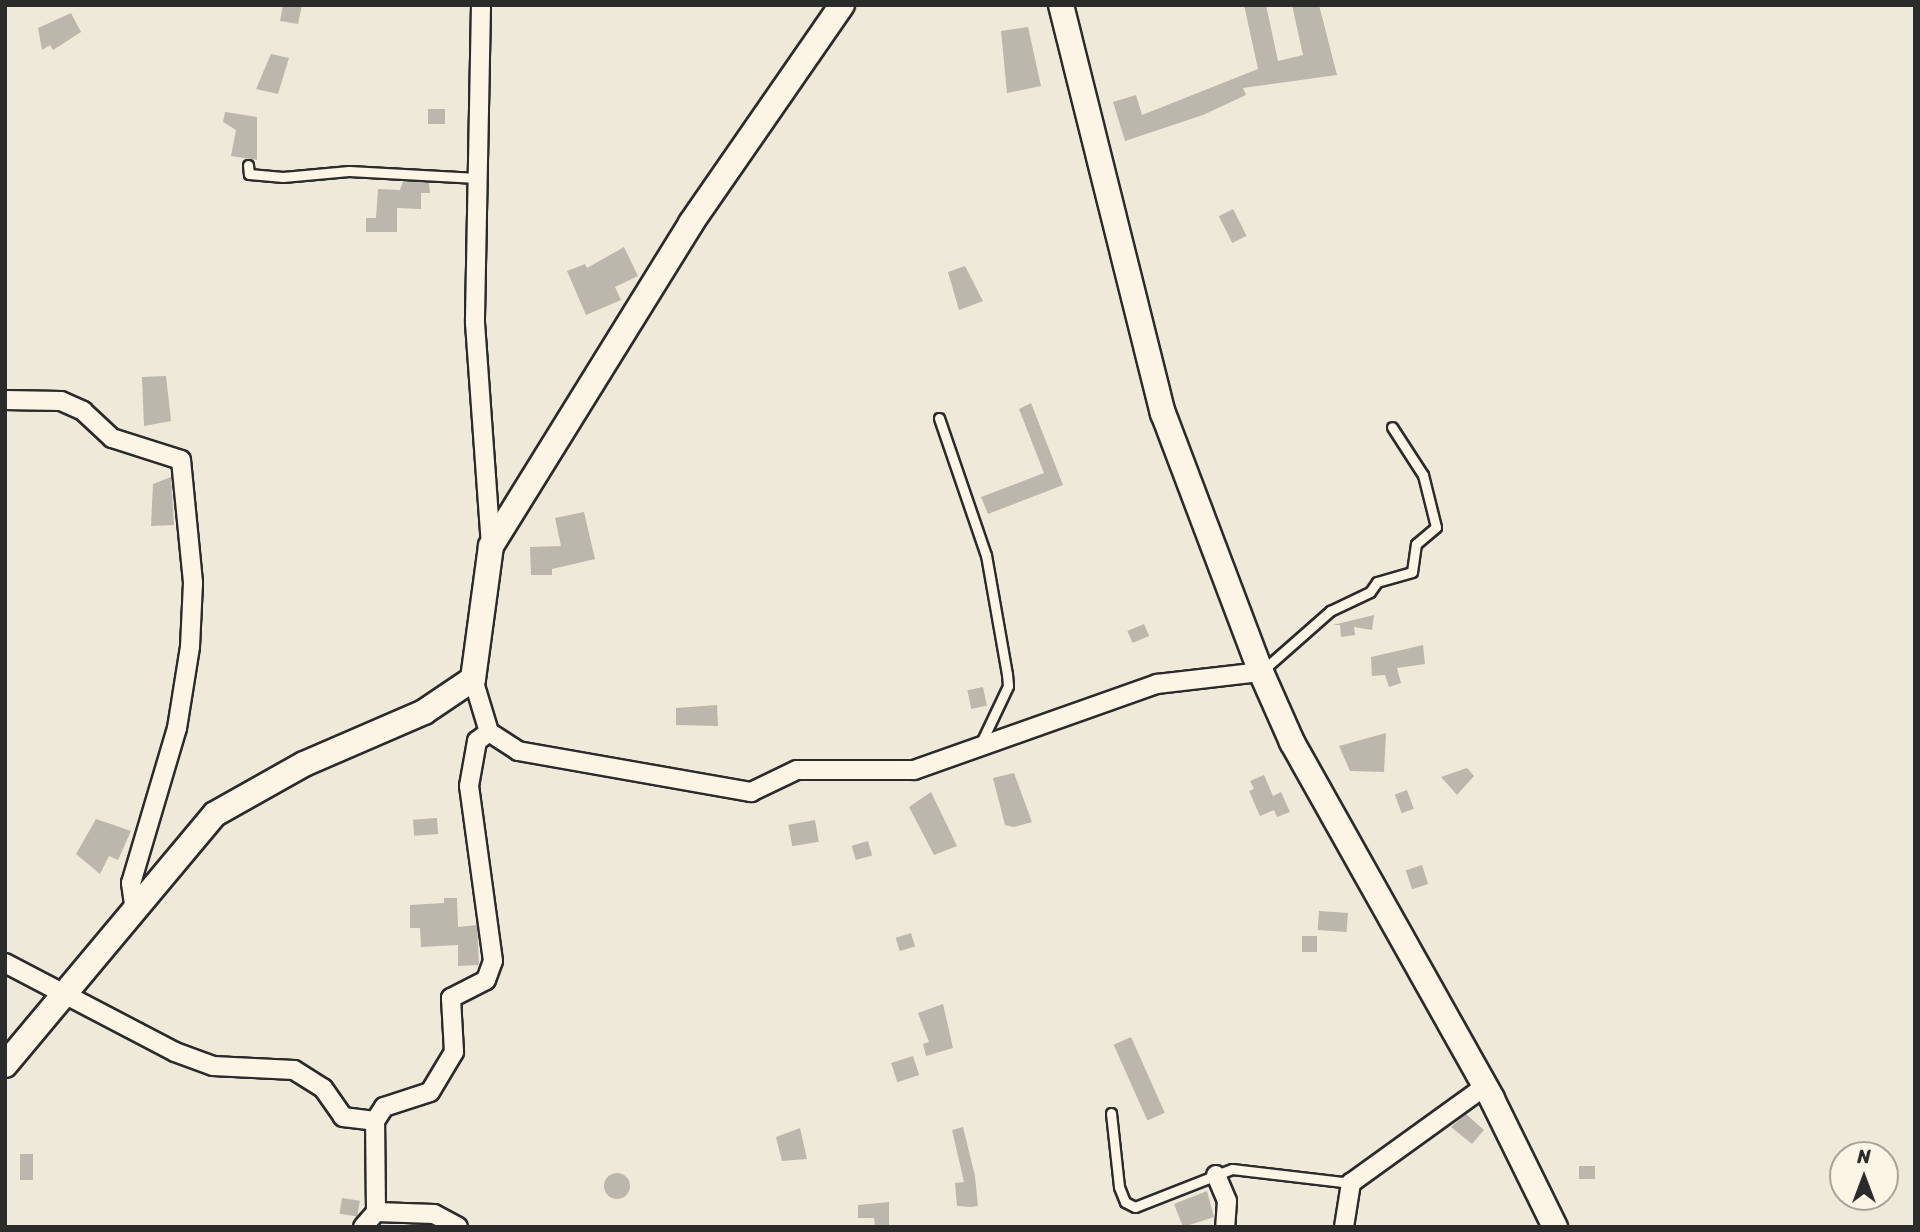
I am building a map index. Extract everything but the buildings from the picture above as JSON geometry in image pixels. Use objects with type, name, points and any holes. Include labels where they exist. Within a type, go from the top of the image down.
[{"type":"street","points":[[481,5],[477,178],[478,414],[491,546],[473,678],[489,732],[518,751],[751,792],[797,770],[914,770],[1157,684],[1261,672]]},
{"type":"street","points":[[491,546],[691,223],[842,5]]},
{"type":"street","points":[[1061,5],[1163,413],[1261,672],[1292,743],[1484,1087],[1555,1227]]},
{"type":"street","points":[[5,400],[61,401],[83,411],[112,438],[181,460],[193,583],[190,647],[181,711],[131,883],[135,911]]},
{"type":"street","points":[[5,1065],[66,996],[215,814],[304,764],[425,712],[473,678]]},
{"type":"street","points":[[363,1227],[376,1212],[375,1121],[384,1107],[430,1092],[454,1052],[451,998],[486,980],[493,961],[470,786],[477,741],[489,732]]},
{"type":"street","points":[[5,963],[176,1052],[213,1066],[294,1070],[309,1076],[342,1117],[375,1121]]},
{"type":"street","points":[[1344,1227],[1351,1183],[1484,1087]]},
{"type":"street","points":[[1216,1175],[1227,1201],[1225,1227]]},
{"type":"street","points":[[376,1212],[433,1214],[458,1227]]},
{"type":"lane","points":[[248,165],[249,174],[283,177],[349,170],[477,178]]},
{"type":"lane","points":[[939,418],[986,555],[989,596],[1007,674],[1008,686],[980,747]]},
{"type":"lane","points":[[1261,672],[1330,611],[1370,592],[1377,582],[1412,572],[1416,544],[1436,527],[1423,475],[1392,427]]},
{"type":"lane","points":[[1111,1113],[1110,1138],[1125,1202],[1135,1207],[1216,1175],[1259,1169],[1296,1179],[1351,1183]]}]
